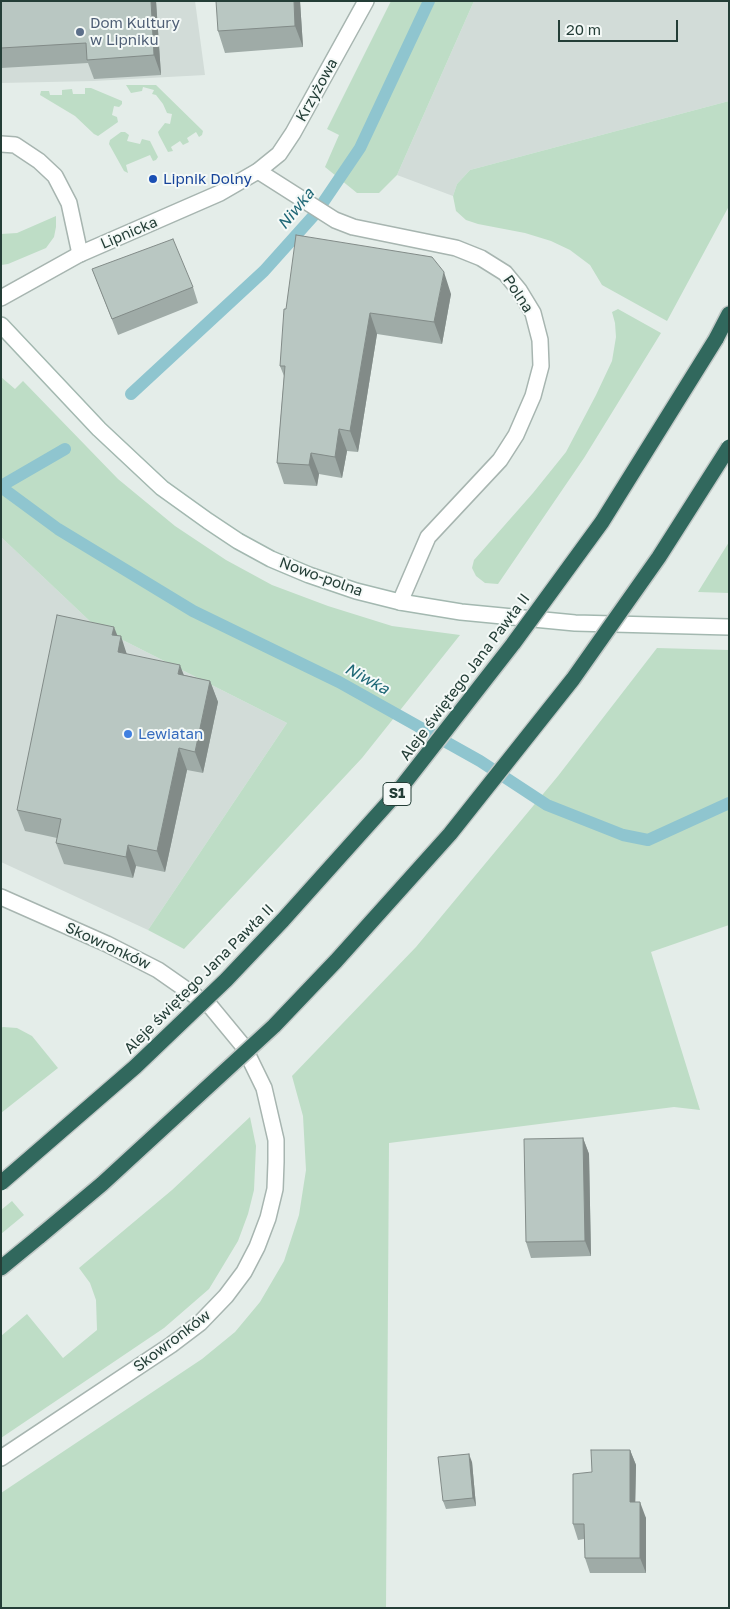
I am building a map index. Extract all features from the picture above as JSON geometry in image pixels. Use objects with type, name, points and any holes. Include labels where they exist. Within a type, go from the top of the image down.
[{"type":"highway","name":"Aleje świętego Jana Pawła II","points":[[1,1183],[136,1067],[226,980],[284,920],[396,794],[513,644],[602,522],[716,339],[729,314]]},
{"type":"highway","points":[[1,1268],[109,1177],[274,1026],[336,961],[450,834],[573,679],[660,557],[729,447]]},
{"type":"street","name":"Krzyżowa","points":[[258,171],[278,154],[293,133],[366,1]]},
{"type":"street","points":[[1,144],[15,145],[39,161],[55,176],[68,203],[80,254]]},
{"type":"street","name":"Polna","points":[[258,171],[335,220],[353,227],[456,248],[481,258],[505,272],[519,290],[533,314],[540,340],[541,366],[533,396],[516,435],[500,460],[428,537],[400,602]]},
{"type":"street","name":"Lipnicka","points":[[1,298],[80,254],[220,193],[258,171]]},
{"type":"street","name":"Nowo-polna","points":[[1,325],[99,429],[162,488],[238,540],[271,559],[309,575],[356,591],[400,602],[461,612],[575,623],[729,627]]},
{"type":"street","name":"Skowronków","points":[[1,897],[107,944],[158,970],[211,1007],[244,1047],[264,1088],[276,1140],[276,1162],[275,1189],[268,1218],[244,1272],[226,1296],[200,1323],[171,1345],[1,1458]]},
{"type":"shaded area","name":"Dom Kultury w Lipniku","points":[[1,1],[195,1],[205,75],[94,81],[1,83]]},
{"type":"shaded area","points":[[474,1],[729,1],[729,101],[470,170],[457,184],[453,196],[397,175]]},
{"type":"shaded area","points":[[1,537],[95,626],[287,723],[148,930],[1,862]]},
{"type":"green space","points":[[391,1],[474,1],[397,175],[379,193],[357,193],[325,167],[339,135],[327,129]]},
{"type":"green space","points":[[126,85],[156,85],[203,131],[202,135],[199,137],[196,132],[187,138],[189,142],[183,145],[180,141],[171,147],[173,151],[168,152],[158,132],[165,123],[170,124],[172,114],[167,113],[156,95],[152,94],[154,90],[143,87],[142,91],[131,93]]},
{"type":"green space","points":[[85,88],[91,88],[122,101],[119,107],[114,106],[112,115],[117,117],[118,122],[98,136],[75,116],[40,95],[41,91],[49,91],[50,95],[62,95],[62,90],[72,89],[73,94],[85,94]]},
{"type":"green space","points":[[729,101],[729,206],[667,321],[602,285],[590,265],[570,250],[551,241],[525,233],[466,220],[456,211],[453,196],[457,184],[470,170]]},
{"type":"green space","points":[[121,132],[129,135],[127,141],[140,144],[142,139],[150,141],[158,157],[156,160],[153,161],[150,155],[126,165],[128,173],[124,171],[109,144],[110,140]]},
{"type":"green space","points":[[56,216],[54,237],[46,248],[8,264],[1,265],[1,234],[17,233]]},
{"type":"green space","points":[[618,309],[661,333],[584,458],[498,584],[485,583],[476,576],[472,568],[474,560],[566,452],[612,361],[616,337],[612,312]]},
{"type":"green space","points":[[1,377],[15,389],[23,381],[118,479],[175,526],[226,560],[272,585],[328,606],[392,626],[460,635],[362,758],[184,949],[148,930],[287,723],[95,626],[1,537]]},
{"type":"green space","points":[[729,542],[729,593],[698,592]]},
{"type":"green space","points":[[657,648],[729,650],[729,925],[651,952],[700,1110],[674,1107],[389,1143],[386,1608],[1,1608],[1,1493],[202,1359],[235,1332],[260,1302],[284,1261],[299,1215],[306,1170],[303,1116],[292,1076],[416,947],[558,776]]},
{"type":"green space","points":[[1,1028],[17,1028],[32,1036],[58,1068],[1,1113]]},
{"type":"green space","points":[[250,1117],[256,1146],[254,1190],[238,1241],[209,1289],[164,1328],[1,1438],[1,1336],[27,1314],[63,1358],[97,1330],[96,1300],[90,1283],[79,1268],[172,1190]]},
{"type":"green space","points":[[12,1201],[24,1215],[1,1234],[1,1210]]},
{"type":"building","name":"Dom Kultury w Lipniku","points":[[1,1],[151,1],[154,55],[87,60],[86,43],[1,48]]},
{"type":"building","points":[[216,1],[294,1],[295,26],[218,31]]},
{"type":"building","points":[[296,235],[432,257],[444,272],[434,322],[370,313],[350,431],[339,429],[335,457],[311,453],[309,465],[277,463],[285,366],[280,366],[284,309],[286,309]]},
{"type":"building","points":[[173,239],[193,287],[112,319],[92,269]]},
{"type":"building","name":"Lewiatan","points":[[57,615],[114,627],[112,635],[121,636],[118,652],[180,665],[178,674],[210,681],[195,752],[179,748],[157,851],[128,845],[126,857],[56,843],[61,819],[17,810]]},
{"type":"building","points":[[583,1138],[585,1241],[526,1242],[524,1139]]},
{"type":"building","points":[[591,1450],[630,1450],[630,1502],[640,1502],[640,1558],[585,1558],[584,1524],[573,1524],[573,1474],[592,1472]]},
{"type":"building","points":[[469,1454],[473,1498],[443,1501],[438,1457]]},
{"type":"waterway","name":"Niwka","points":[[131,394],[264,271],[316,213],[360,148],[429,1]]},
{"type":"waterway","name":"Niwka","points":[[1,486],[65,449]]},
{"type":"waterway","name":"Niwka","points":[[1,487],[58,529],[193,611],[339,682],[480,761],[547,805],[623,835],[648,840],[729,803]]},
{"type":"place","name":"Dom Kultury w Lipniku","points":[[80,32]]},
{"type":"place","name":"Lipnik Dolny","points":[[153,179]]},
{"type":"place","name":"Lewiatan","points":[[128,734]]}]
